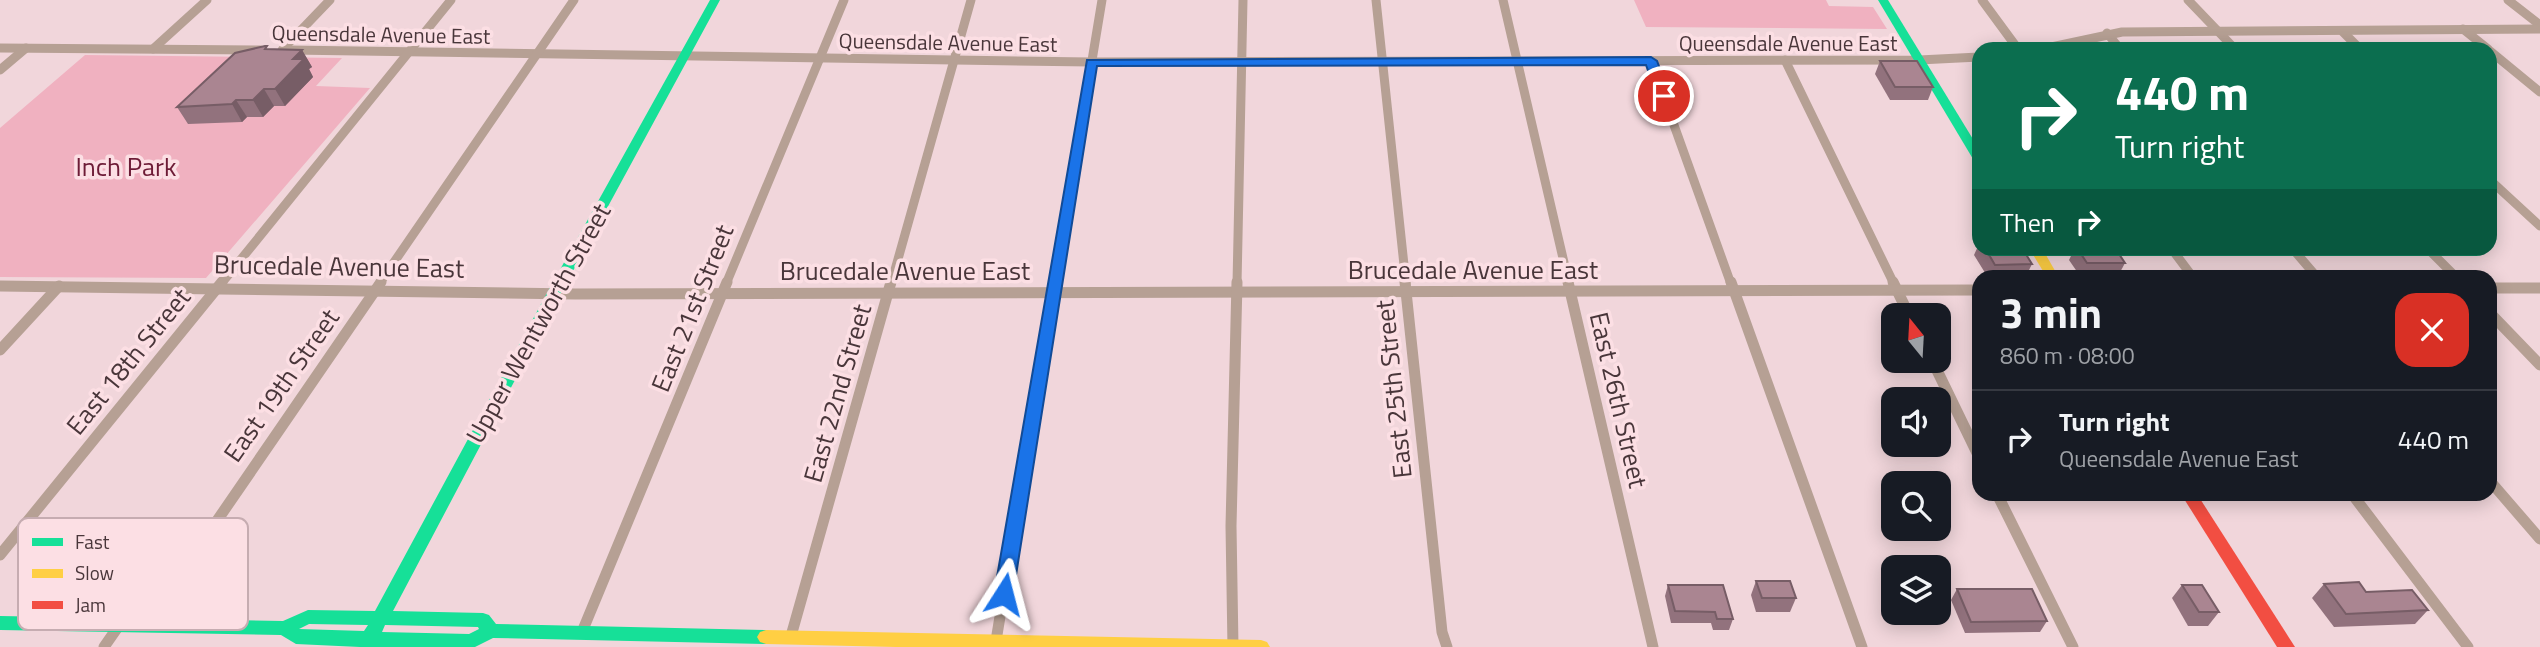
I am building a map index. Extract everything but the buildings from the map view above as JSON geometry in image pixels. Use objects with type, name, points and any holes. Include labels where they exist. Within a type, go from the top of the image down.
[{"type":"main road","name":"Upper Wentworth Street","points":[[367,642],[715,0]]},
{"type":"main road","points":[[1883,0],[1972,147]]},
{"type":"main road","points":[[2193,501],[2286,647]]},
{"type":"main road","points":[[248,627],[284,628],[308,617],[380,618],[483,620],[491,631]]},
{"type":"main road","points":[[0,623],[18,623]]},
{"type":"main road","points":[[284,628],[296,637],[367,642],[471,641],[491,631],[784,640],[1261,647]]},
{"type":"street","points":[[153,49],[207,0]]},
{"type":"street","points":[[282,50],[330,0]]},
{"type":"street","name":"East 18th Street","points":[[30,518],[451,0]]},
{"type":"street","name":"East 19th Street","points":[[218,518],[574,0]]},
{"type":"street","name":"East 21st Street","points":[[582,632],[844,0]]},
{"type":"street","name":"East 22nd Street","points":[[784,640],[888,293],[971,0]]},
{"type":"street","points":[[996,643],[1101,0]]},
{"type":"street","points":[[1233,646],[1231,526],[1243,0]]},
{"type":"street","name":"East 25th Street","points":[[1376,0],[1442,632],[1447,647]]},
{"type":"street","name":"East 26th Street","points":[[1503,0],[1653,647]]},
{"type":"street","points":[[1982,0],[2013,42]]},
{"type":"street","points":[[2188,0],[2228,42]]},
{"type":"street","points":[[2508,0],[2540,27]]},
{"type":"street","points":[[2070,42],[2107,33],[2343,32],[2540,27]]},
{"type":"street","points":[[2463,29],[2479,42]]},
{"type":"street","points":[[2343,32],[2353,42]]},
{"type":"street","points":[[2107,33],[2114,42]]},
{"type":"street","name":"Queensdale Avenue East","points":[[0,48],[1091,62],[1785,61],[1972,57]]},
{"type":"street","points":[[0,70],[26,48]]},
{"type":"street","points":[[2497,57],[2540,92]]},
{"type":"street","points":[[1651,61],[1862,647]]},
{"type":"street","points":[[1785,61],[1903,303]]},
{"type":"street","points":[[2497,186],[2540,226]]},
{"type":"street","points":[[2299,256],[2310,270]]},
{"type":"street","points":[[2435,256],[2449,270]]},
{"type":"street","name":"Brucedale Avenue East","points":[[0,286],[723,294],[1972,290]]},
{"type":"street","points":[[0,350],[59,286]]},
{"type":"street","points":[[2497,288],[2540,288]]},
{"type":"street","points":[[2497,320],[2540,365]]},
{"type":"street","points":[[1938,373],[1972,443]]},
{"type":"street","points":[[2497,489],[2540,539]]},
{"type":"street","points":[[2000,501],[2073,647]]},
{"type":"street","points":[[2357,501],[2468,647]]},
{"type":"street","name":"East 18th Street","points":[[0,555],[18,533]]},
{"type":"street","points":[[104,647],[116,630]]},
{"type":"green space","points":[[1634,0],[1826,0],[1829,6],[1873,7],[1887,29],[1646,27]]},
{"type":"green space","name":"Inch Park","points":[[85,55],[342,58],[316,86],[370,88],[206,278],[0,277],[0,128]]},
{"type":"traffic: fast","points":[[367,643],[554,293],[715,0]]},
{"type":"traffic: fast","points":[[1883,0],[1972,147]]},
{"type":"traffic: fast","points":[[248,627],[284,628],[308,617],[483,620],[491,631]]},
{"type":"traffic: fast","points":[[0,623],[18,623]]},
{"type":"traffic: fast","points":[[284,628],[296,637],[471,641],[491,631],[766,637]]},
{"type":"traffic: slow","points":[[2040,256],[2048,270]]},
{"type":"traffic: slow","points":[[766,637],[1261,647]]},
{"type":"traffic: jam","points":[[2193,501],[2286,647]]},
{"type":"route","points":[[1004,594],[1091,62],[1651,61],[1664,96]]}]
